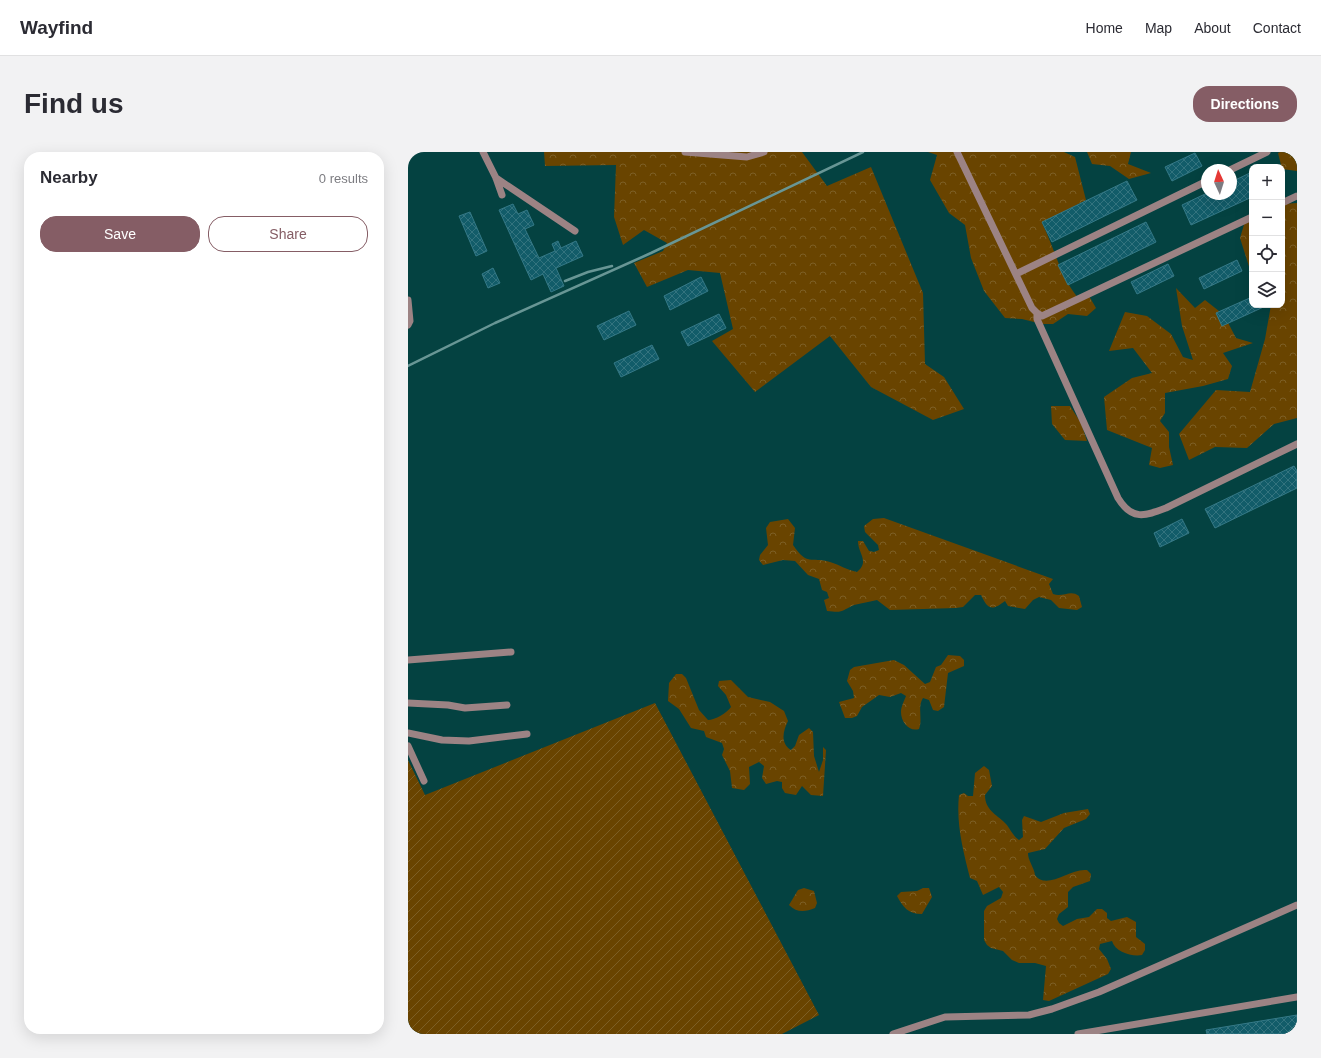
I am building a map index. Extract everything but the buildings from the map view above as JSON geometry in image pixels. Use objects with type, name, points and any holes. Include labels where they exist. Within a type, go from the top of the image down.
[{"type":"street","points":[[483,152],[496,178],[502,195]]},
{"type":"street","points":[[685,152],[747,157],[764,152]]},
{"type":"street","points":[[957,152],[1036,313],[1037,319],[1118,498],[1124,508],[1132,514],[1146,516],[1166,508],[1297,444]]},
{"type":"street","points":[[1237,167],[1267,152]]},
{"type":"street","points":[[496,178],[575,231]]},
{"type":"street","points":[[1016,274],[1201,184]]},
{"type":"street","points":[[1285,202],[1297,196]]},
{"type":"street","points":[[1036,313],[1042,316],[1052,312],[1249,218]]},
{"type":"street","points":[[408,300],[410,321],[408,325]]},
{"type":"street","points":[[408,660],[511,652]]},
{"type":"street","points":[[408,703],[448,705],[464,708],[507,705]]},
{"type":"street","points":[[408,733],[442,740],[469,741],[527,734]]},
{"type":"street","points":[[408,746],[424,781]]},
{"type":"street","points":[[893,1034],[945,1017],[1028,1015],[1052,1009],[1100,992],[1297,905]]},
{"type":"street","points":[[1078,1034],[1297,997]]},
{"type":"green space","points":[[544,152],[802,152],[827,186],[871,167],[923,293],[925,364],[944,377],[964,409],[933,420],[871,387],[830,336],[755,392],[712,341],[733,329],[720,273],[688,270],[647,287],[634,263],[663,251],[667,243],[644,230],[623,245],[614,217],[616,165],[545,166]]},
{"type":"green space","points":[[928,152],[1064,152],[1075,157],[1086,200],[1042,223],[1066,280],[1078,298],[1089,296],[1096,308],[1087,316],[1068,314],[1053,324],[1042,324],[1022,319],[1005,318],[984,291],[971,258],[965,225],[949,213],[930,180],[937,155]]},
{"type":"green space","points":[[1087,152],[1131,152],[1128,164],[1151,173],[1129,179],[1110,166],[1092,164]]},
{"type":"green space","points":[[1297,152],[1297,171],[1285,169],[1285,164],[1281,164],[1278,153]]},
{"type":"green space","points":[[1297,203],[1297,418],[1274,424],[1247,448],[1215,447],[1189,460],[1179,434],[1216,390],[1250,392],[1265,339],[1270,308],[1285,308],[1285,204]]},
{"type":"green space","points":[[1249,216],[1249,266],[1240,238],[1246,218]]},
{"type":"green space","points":[[1176,288],[1195,308],[1205,300],[1224,315],[1236,338],[1253,343],[1223,353],[1232,366],[1228,379],[1203,386],[1165,393],[1165,413],[1160,421],[1169,432],[1169,447],[1173,465],[1160,468],[1149,465],[1152,448],[1107,430],[1104,397],[1132,378],[1152,373],[1133,348],[1109,351],[1125,312],[1147,316],[1171,334],[1183,357],[1193,360],[1182,326]]},
{"type":"green space","points":[[1051,406],[1070,406],[1081,423],[1087,441],[1065,440],[1052,424]]},
{"type":"green space","points":[[884,518],[1053,579],[1049,584],[1053,594],[1076,594],[1079,596],[1082,607],[1077,610],[1059,608],[1051,600],[1039,597],[1033,600],[1025,609],[1008,606],[1005,601],[997,606],[991,607],[986,604],[981,595],[975,595],[963,607],[956,608],[890,610],[877,600],[854,605],[840,612],[827,611],[824,600],[829,598],[827,592],[822,590],[819,579],[808,575],[795,561],[783,560],[763,565],[759,560],[760,555],[768,545],[766,528],[770,522],[788,519],[795,528],[793,545],[802,556],[810,560],[823,560],[830,562],[857,572],[863,564],[858,541],[863,541],[869,551],[874,552],[879,550],[878,545],[865,532],[864,526],[873,519]]},
{"type":"green space","points":[[948,655],[960,656],[964,660],[964,666],[948,673],[944,707],[938,711],[933,710],[929,700],[923,698],[920,705],[919,729],[915,730],[909,728],[902,719],[901,710],[906,696],[901,693],[890,697],[879,695],[862,707],[857,716],[845,718],[839,702],[854,698],[853,691],[847,681],[850,670],[854,667],[894,660],[904,665],[925,684],[930,682],[936,667],[941,665]]},
{"type":"green space","points":[[676,674],[682,674],[686,678],[699,710],[708,720],[721,716],[731,707],[726,695],[718,686],[719,681],[731,680],[748,697],[770,702],[784,711],[788,721],[784,733],[784,740],[785,744],[791,750],[795,746],[799,735],[809,728],[813,732],[814,756],[819,772],[823,760],[823,747],[826,750],[823,796],[811,795],[802,786],[796,795],[785,793],[782,788],[782,782],[777,781],[766,784],[762,778],[764,766],[759,762],[749,767],[750,784],[744,790],[732,788],[730,771],[722,755],[724,749],[722,743],[706,737],[704,731],[691,728],[679,709],[668,701],[669,683]]},
{"type":"green space","points":[[655,703],[819,1015],[782,1034],[408,1034],[408,760],[425,795]]},
{"type":"green space","points":[[984,766],[989,770],[992,786],[985,795],[985,800],[989,808],[1009,827],[1014,836],[1019,840],[1023,837],[1022,820],[1024,816],[1041,822],[1064,813],[1088,809],[1090,814],[1086,819],[1064,828],[1045,849],[1028,853],[1029,859],[1035,875],[1046,881],[1080,870],[1087,870],[1091,874],[1090,881],[1073,887],[1068,892],[1068,907],[1059,914],[1057,919],[1059,923],[1063,926],[1077,919],[1089,917],[1097,909],[1102,909],[1107,913],[1107,918],[1111,921],[1127,917],[1136,922],[1136,937],[1145,944],[1145,950],[1142,955],[1124,953],[1114,945],[1112,941],[1100,944],[1099,949],[1107,959],[1111,969],[1108,974],[1049,1001],[1043,1000],[1046,966],[1035,963],[1019,963],[1012,960],[1003,951],[991,948],[987,945],[984,940],[984,911],[987,906],[1001,898],[1003,892],[999,887],[983,895],[977,881],[970,878],[958,816],[959,795],[964,793],[968,796],[973,796],[975,773]]},
{"type":"green space","points":[[804,888],[814,891],[817,903],[815,908],[798,911],[789,905],[798,890]]},
{"type":"green space","points":[[923,888],[929,888],[932,897],[922,914],[913,913],[906,909],[897,896],[901,892],[917,891]]},
{"type":"railway","points":[[408,366],[495,323],[651,253],[863,152]]},
{"type":"railway","points":[[565,281],[588,272],[612,266]]}]
